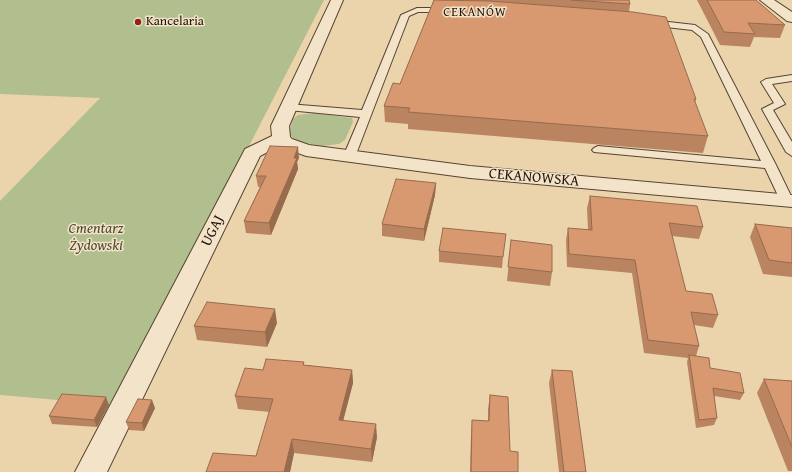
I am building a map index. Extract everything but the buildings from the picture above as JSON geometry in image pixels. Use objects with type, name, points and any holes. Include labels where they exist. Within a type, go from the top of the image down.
[{"type":"street","points":[[281,138],[280,126],[337,0]]},
{"type":"street","points":[[766,0],[792,18]]},
{"type":"street","name":"CEKANOWSKA","points":[[281,138],[286,143],[306,150],[470,172],[789,201]]},
{"type":"street","name":"UGAJ","points":[[91,472],[252,153],[281,138]]},
{"type":"lane","points":[[349,156],[405,15],[410,12],[426,9],[457,11]]},
{"type":"lane","points":[[644,22],[695,28],[705,36],[789,201]]},
{"type":"lane","points":[[792,78],[766,82],[780,104],[767,109],[792,152]]},
{"type":"lane","points":[[288,107],[366,114]]},
{"type":"lane","points":[[598,150],[770,165]]},
{"type":"green space","name":"Cmentarz Żydowski","points":[[0,0],[324,0],[116,405],[0,395],[0,201],[100,98],[0,94]]},
{"type":"green space","points":[[314,113],[352,118],[353,122],[345,140],[339,144],[322,146],[300,142],[293,138],[289,133],[293,119],[298,115]]},
{"type":"place","name":"Kancelaria","points":[[138,22]]},
{"type":"district","name":"CEKANÓW","points":[[475,13]]}]
